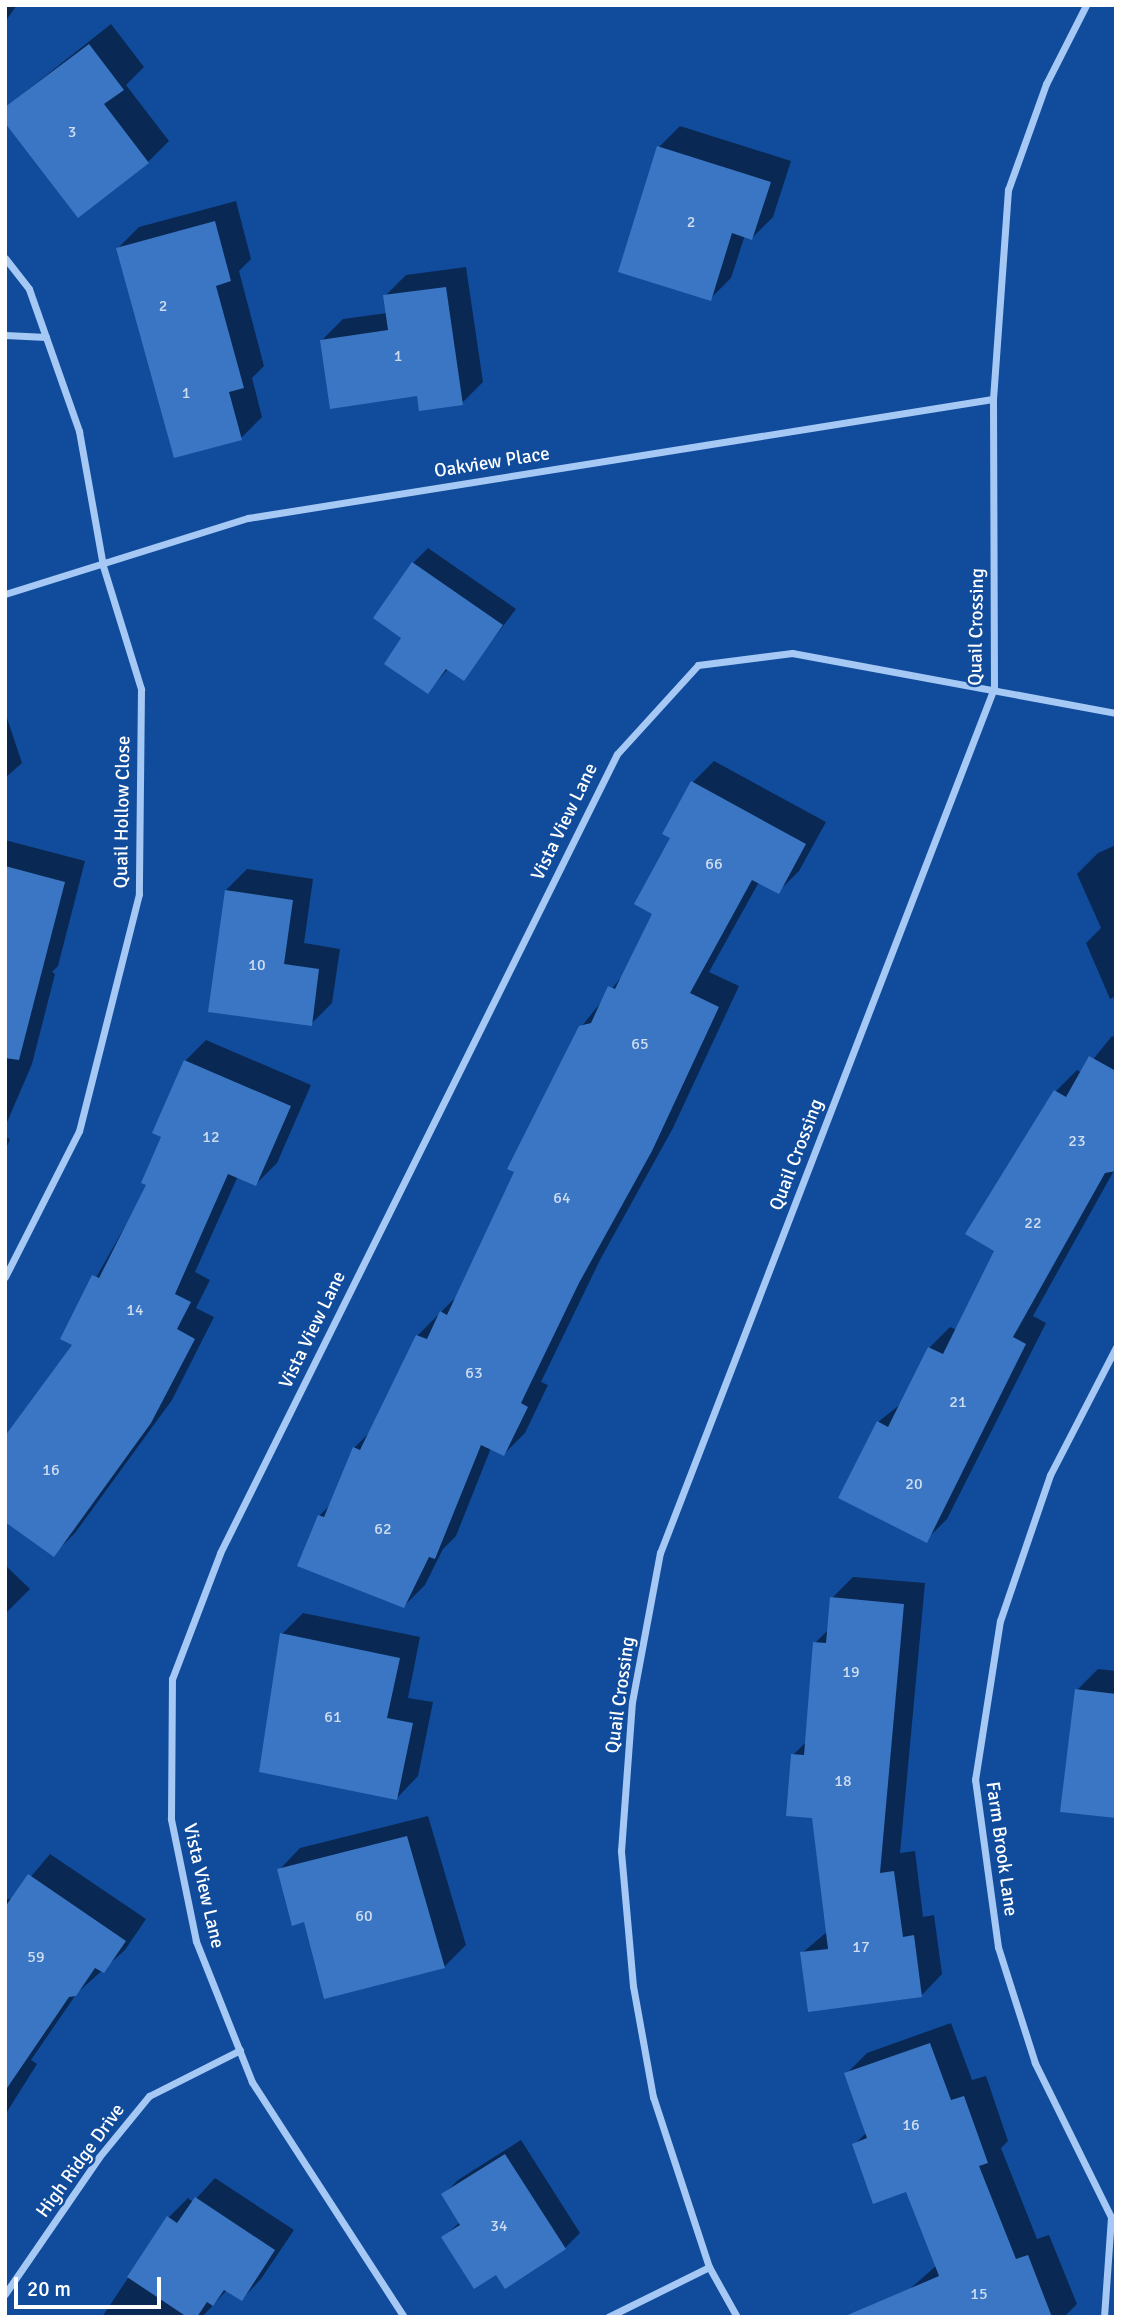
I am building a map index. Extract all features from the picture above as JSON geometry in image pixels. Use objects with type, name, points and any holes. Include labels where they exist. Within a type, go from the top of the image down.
[{"type":"street","name":"Quail Crossing","points":[[737,2317],[709,2267],[653,2097],[633,1986],[621,1851],[632,1702],[660,1553],[994,688],[993,399],[1008,190],[1046,84],[1086,5]]},
{"type":"street","name":"Quail Hollow Close","points":[[5,258],[29,289],[79,431],[103,566],[141,689],[139,894],[79,1131],[5,1277]]},
{"type":"street","points":[[5,335],[46,337]]},
{"type":"street","name":"Oakview Place","points":[[5,594],[103,566],[248,518],[993,399]]},
{"type":"street","name":"Vista View Lane","points":[[404,2317],[252,2082],[196,1941],[171,1819],[172,1679],[220,1553],[617,754],[698,665],[792,653],[994,688]]},
{"type":"street","points":[[994,688],[1116,713]]},
{"type":"street","name":"Farm Brook Lane","points":[[1104,2317],[1114,2216],[1035,2063],[1003,1960],[975,1780],[1000,1621],[1050,1475],[1116,1347]]},
{"type":"street","name":"High Ridge Drive","points":[[5,2294],[99,2157],[149,2096],[240,2050]]},
{"type":"street","points":[[608,2317],[709,2267]]},
{"type":"building","points":[[89,44],[124,90],[104,104],[149,163],[78,218],[5,123],[5,107]]},
{"type":"building","points":[[657,146],[771,182],[752,240],[732,233],[711,301],[618,272]]},
{"type":"building","points":[[215,221],[231,281],[216,286],[244,388],[229,392],[242,440],[174,458],[116,248]]},
{"type":"building","points":[[446,287],[463,405],[419,411],[417,396],[330,409],[320,340],[388,330],[383,295]]},
{"type":"building","points":[[412,562],[503,625],[464,681],[446,669],[428,694],[384,664],[401,638],[373,618]]},
{"type":"building","points":[[691,781],[806,844],[779,894],[752,880],[690,993],[719,1007],[652,1151],[579,1283],[521,1403],[528,1407],[504,1456],[481,1445],[435,1559],[429,1557],[404,1608],[297,1566],[318,1515],[324,1517],[353,1447],[360,1450],[416,1335],[427,1339],[440,1311],[447,1315],[514,1172],[507,1169],[579,1026],[591,1023],[608,986],[615,989],[652,914],[634,904],[670,838],[662,834]]},
{"type":"building","points":[[5,866],[65,882],[19,1060],[5,1058]]},
{"type":"building","points":[[225,890],[293,900],[284,964],[319,969],[312,1026],[208,1012]]},
{"type":"building","points":[[1089,1056],[1116,1071],[1116,1171],[1105,1173],[1013,1337],[1026,1344],[927,1543],[838,1498],[877,1421],[888,1427],[928,1347],[943,1354],[994,1251],[965,1234],[1054,1090],[1066,1097]]},
{"type":"building","points":[[184,1060],[291,1106],[256,1186],[228,1174],[175,1294],[191,1302],[177,1329],[195,1339],[151,1423],[54,1557],[5,1522],[5,1436],[72,1345],[60,1339],[92,1275],[99,1278],[146,1185],[141,1183],[161,1137],[152,1133]]},
{"type":"building","points":[[830,1597],[904,1604],[880,1873],[894,1871],[903,1937],[914,1935],[922,1997],[808,2012],[800,1952],[828,1949],[812,1818],[786,1816],[791,1754],[804,1755],[813,1642],[826,1643]]},
{"type":"building","points":[[280,1633],[400,1658],[387,1718],[413,1723],[397,1800],[259,1772]]},
{"type":"building","points":[[1075,1689],[1116,1694],[1116,1818],[1060,1812]]},
{"type":"building","points":[[407,1836],[445,1968],[324,1999],[304,1922],[292,1926],[277,1869]]},
{"type":"building","points":[[28,1874],[126,1941],[104,1973],[95,1968],[76,1996],[69,1997],[5,2091],[5,1907]]},
{"type":"building","points":[[930,2043],[951,2100],[964,2096],[988,2163],[979,2166],[1016,2259],[1028,2255],[1052,2317],[843,2317],[939,2276],[906,2192],[873,2204],[852,2144],[867,2138],[844,2073]]},
{"type":"building","points":[[505,2154],[566,2249],[505,2289],[496,2275],[474,2289],[441,2237],[460,2225],[441,2194]]},
{"type":"building","points":[[195,2197],[275,2250],[242,2301],[224,2290],[213,2306],[207,2302],[197,2317],[187,2317],[127,2277],[167,2216],[177,2223]]}]
